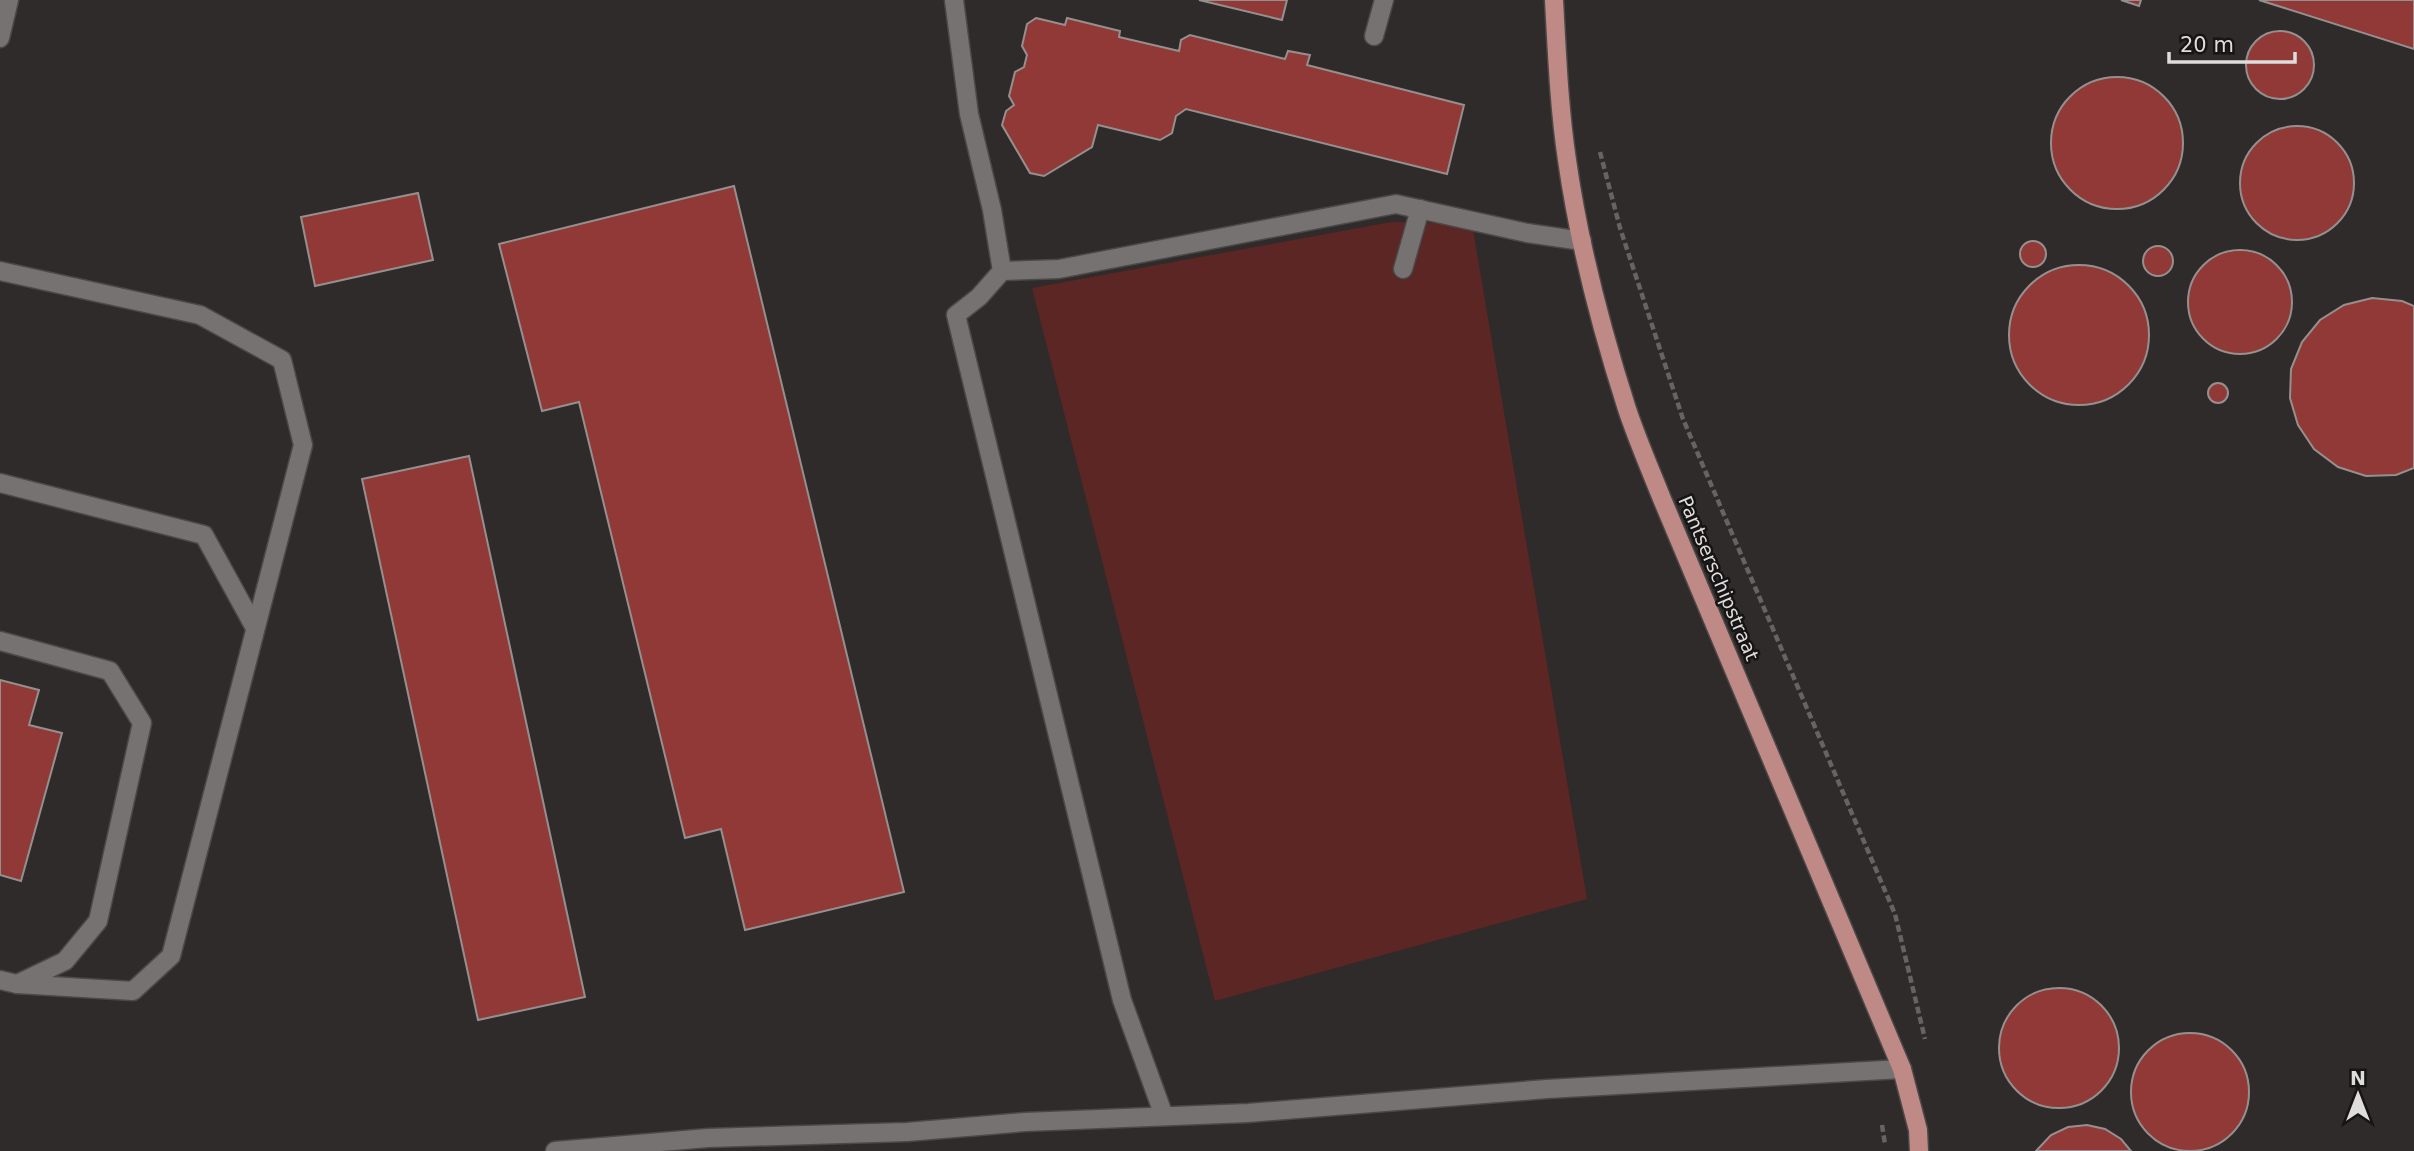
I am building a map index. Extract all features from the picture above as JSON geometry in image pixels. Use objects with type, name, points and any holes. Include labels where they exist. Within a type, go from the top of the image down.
[{"type":"main road","name":"Pantserschipstraat","points":[[1555,0],[1558,84],[1567,160],[1582,241],[1604,332],[1628,412],[1662,499],[1902,1069],[1918,1130],[1919,1151]]},
{"type":"lane","points":[[0,38],[9,0]]},
{"type":"lane","points":[[954,0],[969,114],[992,210],[1002,271]]},
{"type":"lane","points":[[1374,36],[1384,0]]},
{"type":"lane","points":[[1164,1116],[1122,1000],[956,315],[979,297],[1002,271],[1059,269],[1395,204],[1527,233],[1582,241]]},
{"type":"lane","points":[[1403,269],[1420,209]]},
{"type":"lane","points":[[0,271],[200,315],[282,360],[303,445],[171,956],[133,991],[8,982]]},
{"type":"lane","points":[[0,483],[204,535],[256,628]]},
{"type":"lane","points":[[0,641],[110,671],[142,723],[98,921],[65,961],[8,982]]},
{"type":"lane","points":[[555,1151],[746,1144],[1026,1122],[1248,1113],[1546,1089],[1902,1069]]},
{"type":"path","points":[[1597,140],[1620,228],[1683,419],[1895,914],[1925,1039]]},
{"type":"shaded area","points":[[1391,222],[1472,224],[1587,899],[1215,1001],[1032,288]]},
{"type":"building","points":[[1199,0],[1287,0],[1282,20]]},
{"type":"building","points":[[2121,0],[2141,0],[2139,6]]},
{"type":"building","points":[[2259,0],[2414,0],[2414,49]]},
{"type":"building","points":[[1036,18],[1065,25],[1067,18],[1120,31],[1119,37],[1179,51],[1181,40],[1190,35],[1285,59],[1288,51],[1310,55],[1307,65],[1464,105],[1447,174],[1186,109],[1176,116],[1172,133],[1160,140],[1098,125],[1092,147],[1044,176],[1030,173],[1002,125],[1006,111],[1014,105],[1009,96],[1015,72],[1024,67],[1027,55],[1022,46],[1027,24]]},
{"type":"building","points":[[2280,31],[2293,34],[2304,41],[2311,52],[2314,65],[2311,78],[2304,89],[2293,96],[2280,99],[2267,96],[2256,89],[2249,78],[2246,65],[2249,52],[2256,41],[2267,34]]},
{"type":"building","points":[[2117,77],[2142,82],[2164,96],[2178,118],[2183,143],[2178,168],[2164,190],[2142,204],[2117,209],[2092,204],[2070,190],[2056,168],[2051,143],[2056,118],[2070,96],[2092,82]]},
{"type":"building","points":[[2297,126],[2319,130],[2337,143],[2350,161],[2354,183],[2350,205],[2337,223],[2319,236],[2297,240],[2275,236],[2257,223],[2244,205],[2240,183],[2244,161],[2257,143],[2275,130]]},
{"type":"building","points":[[734,186],[904,892],[745,930],[721,829],[685,838],[579,402],[542,411],[499,244]]},
{"type":"building","points":[[418,193],[433,260],[315,286],[301,217]]},
{"type":"building","points":[[2033,241],[2042,245],[2046,254],[2042,263],[2033,267],[2024,263],[2020,254],[2024,245]]},
{"type":"building","points":[[2158,246],[2164,247],[2172,255],[2172,267],[2164,275],[2158,276],[2152,275],[2144,267],[2143,261],[2144,255],[2152,247]]},
{"type":"building","points":[[2240,250],[2260,254],[2277,265],[2288,282],[2292,302],[2288,322],[2277,339],[2260,350],[2240,354],[2220,350],[2203,339],[2192,322],[2188,302],[2192,282],[2203,265],[2220,254]]},
{"type":"building","points":[[2079,265],[2106,270],[2128,286],[2144,308],[2149,335],[2144,362],[2128,384],[2106,400],[2079,405],[2052,400],[2030,384],[2014,362],[2009,335],[2014,308],[2030,286],[2052,270]]},
{"type":"building","points":[[2372,298],[2402,301],[2414,306],[2414,468],[2396,475],[2366,476],[2338,467],[2314,449],[2298,425],[2290,398],[2291,369],[2302,342],[2320,320],[2344,305]]},
{"type":"building","points":[[2218,383],[2225,386],[2228,393],[2225,400],[2218,403],[2211,400],[2208,393],[2211,386]]},
{"type":"building","points":[[469,456],[585,997],[478,1020],[362,479]]},
{"type":"building","points":[[0,680],[39,690],[29,725],[62,733],[21,881],[0,875]]},
{"type":"building","points":[[2059,988],[2082,992],[2102,1005],[2115,1025],[2119,1048],[2115,1071],[2102,1091],[2082,1104],[2059,1108],[2036,1104],[2016,1091],[2003,1071],[1999,1048],[2003,1025],[2016,1005],[2036,992]]},
{"type":"building","points":[[2190,1033],[2213,1037],[2232,1050],[2245,1069],[2249,1092],[2245,1115],[2232,1134],[2213,1147],[2190,1151],[2167,1147],[2148,1134],[2135,1115],[2131,1092],[2135,1069],[2148,1050],[2167,1037]]},
{"type":"building","points":[[2087,1125],[2105,1129],[2121,1139],[2131,1151],[2036,1151],[2051,1135],[2068,1127]]}]
